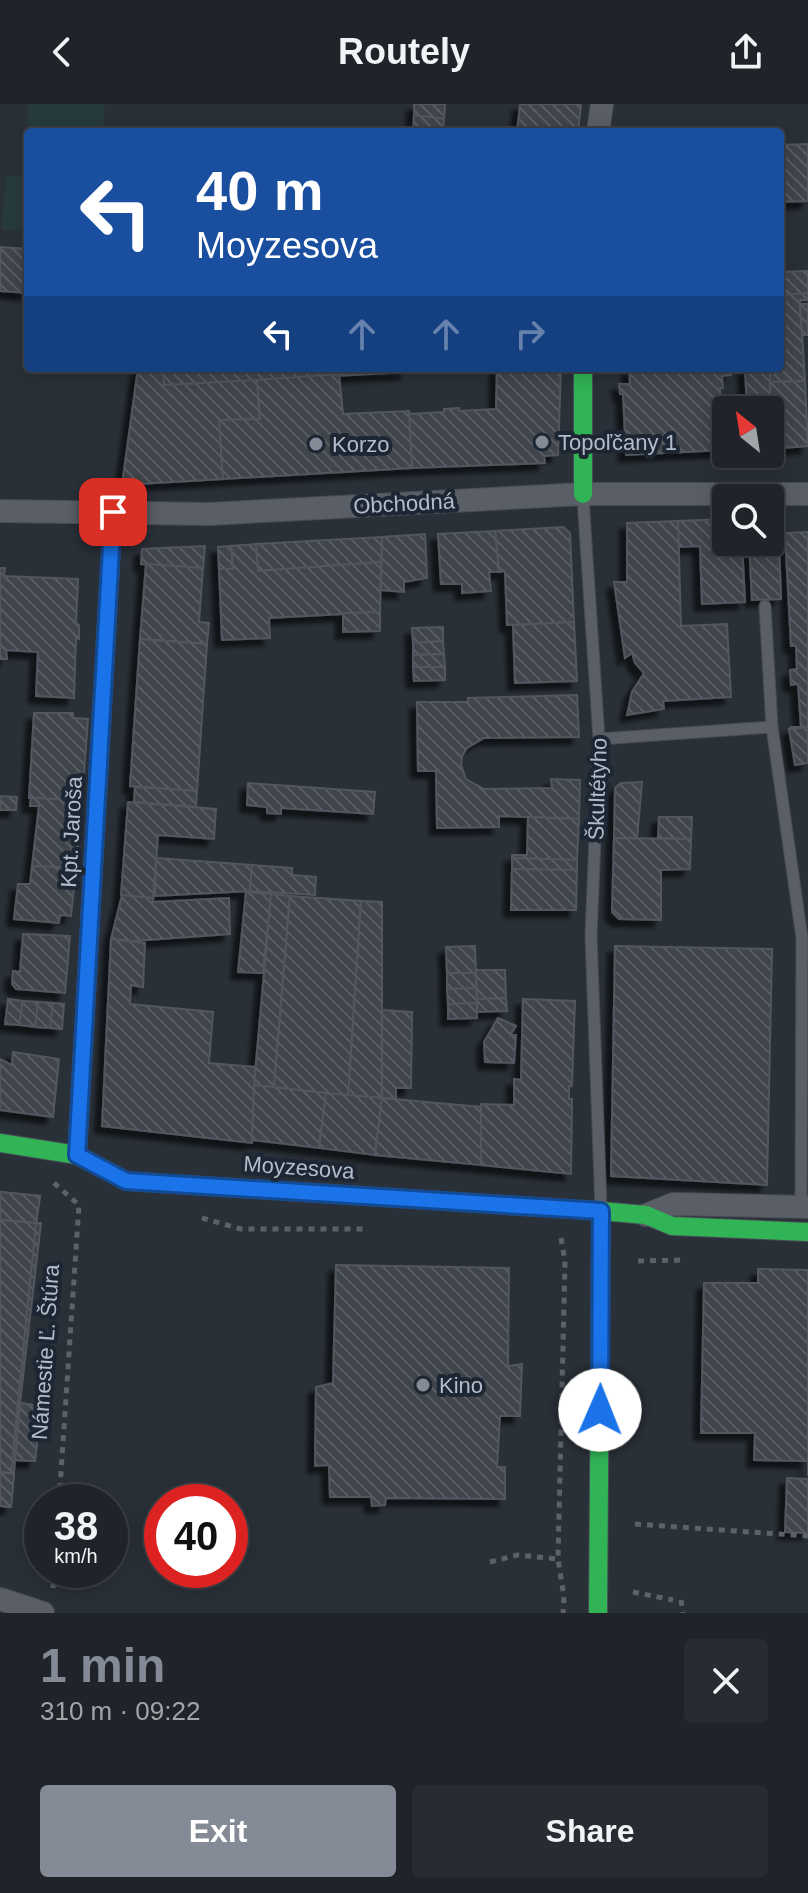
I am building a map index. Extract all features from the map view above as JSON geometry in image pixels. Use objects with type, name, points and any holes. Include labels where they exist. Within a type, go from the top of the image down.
[{"type":"street","points":[[599,128],[602,104]]},
{"type":"street","name":"Škultétyho","points":[[583,372],[583,494]]},
{"type":"street","name":"Obchodná","points":[[0,511],[209,514],[583,494],[808,494]]},
{"type":"street","name":"Kpt. Jaroša","points":[[77,1155],[113,512]]},
{"type":"street","name":"Moyzesova","points":[[0,1143],[77,1155],[126,1181],[601,1211],[646,1215],[672,1226],[804,1232]]},
{"type":"street","points":[[646,1215],[673,1204],[805,1207]]},
{"type":"street","points":[[598,1613],[601,1211]]},
{"type":"street","points":[[0,1599],[43,1613]]},
{"type":"lane","name":"Škultétyho","points":[[583,494],[599,739],[591,936],[601,1211]]},
{"type":"lane","points":[[765,606],[772,727],[802,938],[804,1232]]},
{"type":"lane","points":[[599,739],[772,727]]},
{"type":"path","name":"Námestie Ľ. Štúra","points":[[47,1177],[79,1205],[60,1484]]},
{"type":"path","points":[[563,1613],[564,1597],[558,1559],[565,1261]]},
{"type":"path","points":[[635,1524],[808,1536]]},
{"type":"path","points":[[490,1562],[518,1555],[558,1559]]},
{"type":"path","points":[[633,1592],[673,1600]]},
{"type":"path","points":[[681,1600],[683,1613]]},
{"type":"green space","points":[[28,104],[105,104],[103,128],[27,128]]},
{"type":"green space","points":[[6,175],[24,177],[24,231],[2,230]]},
{"type":"building","points":[[414,104],[445,104],[444,119],[414,115]]},
{"type":"building","points":[[520,104],[581,104],[578,128],[517,128]]},
{"type":"building","points":[[414,115],[444,119],[443,128],[413,128]]},
{"type":"building","points":[[808,144],[808,201],[784,202],[784,145]]},
{"type":"building","points":[[0,247],[24,249],[24,293],[0,291]]},
{"type":"building","points":[[808,271],[808,293],[784,295],[784,272]]},
{"type":"building","points":[[808,293],[808,300],[800,300],[805,381],[770,382],[770,372],[784,372],[784,295]]},
{"type":"building","points":[[800,304],[808,304],[808,335],[802,335]]},
{"type":"building","points":[[137,372],[163,372],[164,385],[257,380],[260,419],[219,420],[223,479],[122,485]]},
{"type":"building","name":"Korzo","points":[[163,372],[407,372],[164,385]]},
{"type":"building","points":[[497,372],[561,372],[558,455],[544,456],[545,463],[412,468],[409,414],[459,408],[459,411],[496,409]]},
{"type":"building","points":[[629,372],[731,372],[731,375],[722,376],[720,396],[712,396],[712,451],[626,455],[623,394],[620,394],[619,384],[630,384]]},
{"type":"building","points":[[745,372],[770,372],[770,396],[746,396]]},
{"type":"building","name":"Korzo","points":[[339,374],[343,414],[409,411],[412,468],[223,479],[219,420],[260,419],[257,380]]},
{"type":"building","points":[[805,381],[808,446],[784,448],[784,396],[770,396],[770,382]]},
{"type":"building","points":[[712,520],[712,556],[743,556],[745,602],[702,604],[700,546],[678,547],[678,521]]},
{"type":"building","points":[[678,521],[681,626],[727,624],[731,697],[663,701],[664,709],[627,715],[632,692],[644,673],[635,663],[632,653],[625,658],[614,582],[627,582],[627,523]]},
{"type":"building","points":[[563,527],[570,533],[574,622],[507,625],[505,571],[499,572],[495,531]]},
{"type":"building","points":[[495,531],[499,572],[489,572],[491,591],[462,593],[462,584],[441,584],[438,534]]},
{"type":"building","points":[[808,532],[808,727],[792,729],[801,727],[798,684],[791,685],[790,670],[797,669],[796,646],[791,646],[785,533]]},
{"type":"building","points":[[425,534],[427,578],[404,582],[404,592],[381,590],[382,537]]},
{"type":"building","points":[[382,537],[381,562],[258,571],[256,544]]},
{"type":"building","points":[[256,544],[258,571],[381,562],[380,612],[269,618],[270,638],[222,640],[219,569],[233,569],[231,546]]},
{"type":"building","points":[[205,546],[203,568],[141,564],[142,549]]},
{"type":"building","points":[[231,546],[233,569],[219,569],[218,547]]},
{"type":"building","points":[[750,556],[779,556],[781,599],[752,600]]},
{"type":"building","points":[[146,564],[203,568],[199,622],[209,623],[207,644],[140,639]]},
{"type":"building","points":[[0,568],[5,568],[4,576],[78,579],[76,623],[79,625],[79,639],[76,638],[74,698],[36,696],[38,652],[6,650],[7,659],[0,659]]},
{"type":"building","points":[[380,612],[380,631],[343,632],[343,613]]},
{"type":"building","points":[[574,622],[577,681],[515,683],[513,625]]},
{"type":"building","points":[[443,627],[443,641],[413,643],[412,628]]},
{"type":"building","points":[[140,639],[207,644],[197,791],[130,786]]},
{"type":"building","points":[[443,641],[444,654],[413,655],[413,643]]},
{"type":"building","points":[[444,654],[445,667],[413,667],[413,655]]},
{"type":"building","points":[[413,667],[445,667],[445,680],[414,681]]},
{"type":"building","points":[[577,695],[579,737],[484,738],[467,748],[461,765],[466,779],[484,789],[552,788],[551,779],[580,780],[579,819],[499,816],[499,827],[437,828],[436,771],[418,771],[417,702]]},
{"type":"building","points":[[34,713],[73,713],[73,718],[88,719],[82,800],[29,798]]},
{"type":"building","points":[[808,727],[808,763],[795,765],[789,729]]},
{"type":"building","points":[[642,782],[637,838],[614,838],[615,788],[621,783]]},
{"type":"building","points":[[248,783],[375,792],[373,814],[281,808],[281,814],[267,813],[267,807],[247,805]]},
{"type":"building","points":[[135,787],[197,791],[196,807],[134,802]]},
{"type":"building","points":[[0,796],[17,797],[16,810],[0,810]]},
{"type":"building","points":[[31,798],[82,800],[76,868],[32,866],[39,806],[30,806]]},
{"type":"building","points":[[128,802],[216,809],[214,839],[158,835],[153,902],[121,895]]},
{"type":"building","points":[[528,817],[579,819],[577,860],[512,858],[512,855],[527,855]]},
{"type":"building","points":[[659,817],[692,817],[691,839],[658,838]]},
{"type":"building","points":[[614,838],[691,839],[690,869],[661,870],[661,920],[619,919],[612,912]]},
{"type":"building","points":[[156,858],[252,865],[250,891],[155,896]]},
{"type":"building","points":[[512,858],[577,860],[577,870],[512,869]]},
{"type":"building","points":[[252,865],[292,868],[292,875],[316,877],[315,895],[250,891]]},
{"type":"building","points":[[32,866],[76,868],[71,916],[60,915],[59,923],[14,919],[18,884],[30,884]]},
{"type":"building","points":[[512,869],[577,870],[576,910],[511,910]]},
{"type":"building","points":[[246,892],[271,894],[263,973],[238,972]]},
{"type":"building","points":[[271,894],[290,896],[274,1087],[254,1085]]},
{"type":"building","points":[[122,895],[153,898],[153,902],[229,898],[230,934],[133,941],[111,939]]},
{"type":"building","points":[[290,896],[361,901],[348,1097],[274,1087]]},
{"type":"building","points":[[361,901],[382,902],[382,1098],[348,1097]]},
{"type":"building","points":[[23,934],[70,936],[65,993],[16,989],[12,984],[13,971],[20,972]]},
{"type":"building","points":[[111,939],[145,943],[143,987],[131,985],[130,1004],[213,1012],[209,1063],[255,1067],[252,1143],[102,1126]]},
{"type":"building","points":[[475,946],[476,973],[447,973],[446,947]]},
{"type":"building","points":[[615,946],[772,949],[767,1185],[611,1176]]},
{"type":"building","points":[[476,970],[505,970],[506,998],[477,999]]},
{"type":"building","points":[[447,973],[476,973],[476,988],[447,989]]},
{"type":"building","points":[[476,988],[477,1003],[448,1004],[447,989]]},
{"type":"building","points":[[506,998],[507,1011],[477,1012],[477,999]]},
{"type":"building","points":[[8,999],[23,1001],[19,1025],[5,1024]]},
{"type":"building","points":[[523,999],[575,1001],[572,1086],[569,1086],[569,1099],[572,1099],[571,1174],[481,1165],[481,1104],[514,1105],[514,1079],[521,1080]]},
{"type":"building","points":[[23,1001],[38,1002],[35,1027],[19,1025]]},
{"type":"building","points":[[38,1002],[53,1003],[50,1028],[35,1027]]},
{"type":"building","points":[[53,1003],[64,1004],[62,1029],[50,1028]]},
{"type":"building","points":[[477,1003],[477,1018],[448,1019],[448,1004]]},
{"type":"building","points":[[382,1010],[412,1012],[411,1088],[396,1088],[396,1099],[382,1098]]},
{"type":"building","points":[[498,1018],[516,1026],[510,1035],[516,1035],[514,1063],[485,1062],[484,1042]]},
{"type":"building","points":[[13,1052],[59,1059],[53,1117],[0,1110],[0,1059],[12,1065]]},
{"type":"building","points":[[254,1085],[326,1093],[319,1148],[252,1140]]},
{"type":"building","points":[[326,1093],[382,1098],[375,1155],[319,1148]]},
{"type":"building","points":[[382,1098],[481,1107],[481,1165],[375,1155]]},
{"type":"building","points":[[0,1192],[40,1196],[36,1223],[41,1223],[20,1403],[41,1406],[35,1461],[15,1460],[11,1507],[0,1506]]},
{"type":"building","points":[[0,1192],[40,1196],[36,1223],[0,1220]]},
{"type":"building","points":[[0,1220],[36,1223],[11,1473],[0,1472]]},
{"type":"building","name":"Kino","points":[[336,1265],[509,1268],[508,1366],[522,1364],[520,1416],[500,1416],[497,1467],[505,1467],[505,1499],[386,1498],[385,1505],[372,1506],[371,1497],[330,1497],[329,1465],[315,1466],[316,1387],[333,1383]]},
{"type":"building","points":[[758,1269],[808,1270],[808,1461],[754,1460],[755,1433],[701,1433],[704,1283],[758,1283]]},
{"type":"building","points":[[20,1403],[41,1406],[35,1461],[15,1460]]},
{"type":"building","points":[[0,1472],[14,1474],[11,1507],[0,1506]]},
{"type":"building","points":[[787,1478],[808,1479],[808,1533],[785,1532]]},
{"type":"traffic: fast","points":[[583,372],[583,494]]},
{"type":"traffic: fast","points":[[77,1155],[113,512]]},
{"type":"traffic: fast","points":[[0,1143],[77,1155],[126,1181],[601,1211],[646,1215],[672,1226],[808,1232]]},
{"type":"traffic: fast","points":[[598,1613],[601,1211]]},
{"type":"place","name":"Topoľčany 1","points":[[542,442]]},
{"type":"place","name":"Korzo","points":[[316,444]]},
{"type":"place","name":"Kino","points":[[423,1385]]},
{"type":"route","points":[[113,512],[77,1155],[126,1181],[601,1211],[600,1410]]}]
